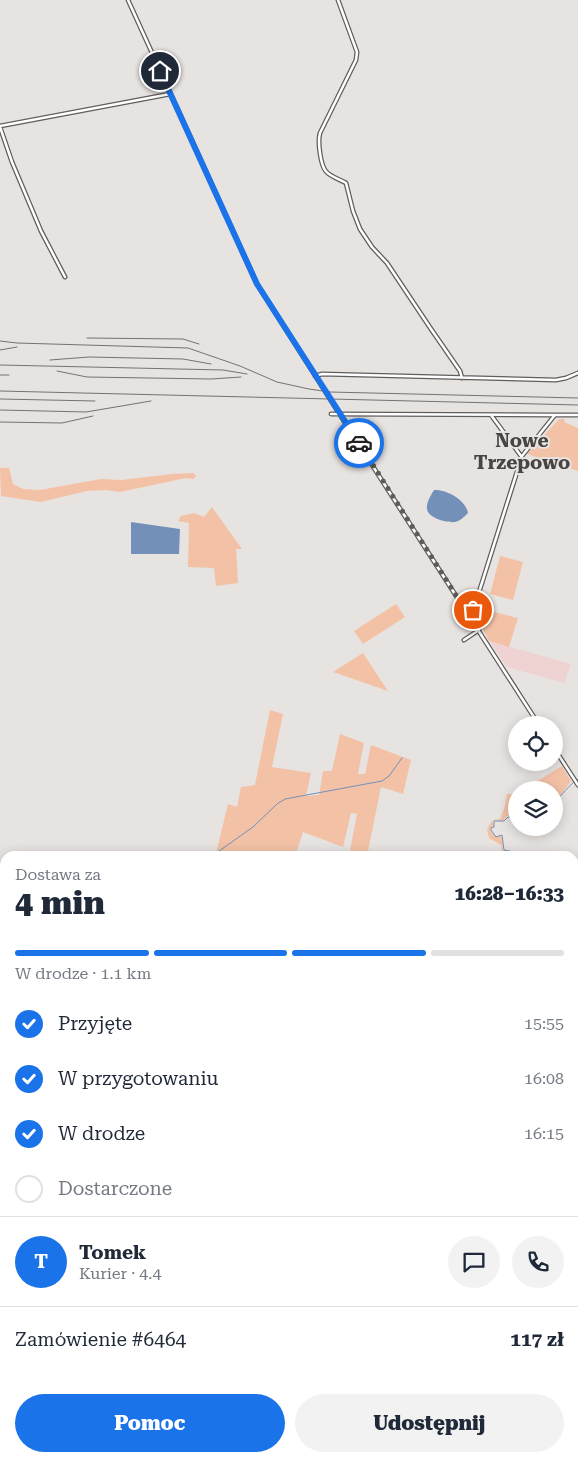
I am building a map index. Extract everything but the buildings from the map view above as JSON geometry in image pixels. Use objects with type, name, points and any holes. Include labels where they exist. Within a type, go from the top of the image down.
[{"type":"street","points":[[128,0],[257,284],[533,716]]},
{"type":"street","points":[[338,0],[357,52],[356,60],[318,139],[322,168],[327,173],[346,183],[360,229],[372,247],[387,263],[460,371],[462,378]]},
{"type":"street","points":[[65,277],[41,231],[12,162],[0,126],[170,94]]},
{"type":"street","points":[[315,376],[322,374],[556,380],[578,373]]},
{"type":"street","points":[[330,414],[578,415]]},
{"type":"street","points":[[491,415],[522,456]]},
{"type":"street","points":[[468,614],[473,610],[477,600],[522,456],[555,415]]},
{"type":"street","points":[[464,640],[479,630]]},
{"type":"street","points":[[563,762],[578,785]]},
{"type":"shaded area","points":[[559,419],[565,419],[564,422],[578,428],[578,471],[527,454]]},
{"type":"shaded area","points":[[0,468],[9,468],[13,484],[23,489],[40,490],[101,479],[121,480],[194,473],[196,476],[193,479],[186,478],[120,492],[105,490],[87,491],[41,502],[1,496]]},
{"type":"shaded area","points":[[212,507],[242,549],[236,549],[238,583],[216,586],[214,568],[188,567],[189,523],[178,521],[181,516],[194,513],[204,517]]},
{"type":"shaded area","points":[[500,556],[523,562],[513,600],[490,594]]},
{"type":"shaded area","points":[[396,604],[405,617],[363,644],[354,631]]},
{"type":"shaded area","points":[[478,608],[518,618],[509,647],[489,641],[477,618]]},
{"type":"shaded area","points":[[489,641],[571,664],[564,683],[507,667]]},
{"type":"shaded area","points":[[363,653],[388,691],[333,672]]},
{"type":"shaded area","points":[[270,710],[283,714],[272,767],[311,773],[306,796],[319,795],[323,771],[332,771],[340,734],[364,743],[358,774],[365,774],[371,745],[411,760],[403,794],[381,787],[368,851],[350,850],[357,814],[351,813],[343,847],[303,832],[297,851],[216,851],[228,804],[237,807],[241,787],[255,785]]},
{"type":"shaded area","points":[[563,768],[571,781],[563,792],[563,781],[538,781],[554,771],[563,771]]},
{"type":"shaded area","points":[[508,794],[508,816],[503,821],[495,820],[500,819]]},
{"type":"shaded area","points":[[493,821],[494,826],[490,830],[496,837],[500,835],[502,837],[503,850],[507,851],[502,851],[501,845],[489,838],[487,830],[491,822]]},
{"type":"water","points":[[434,490],[444,491],[455,496],[464,504],[468,513],[455,522],[443,521],[431,515],[427,507]]},
{"type":"water","points":[[131,522],[180,529],[179,554],[131,554]]},
{"type":"waterway","points":[[219,851],[253,827],[277,804],[285,799],[382,781],[389,776],[402,758]]},
{"type":"waterway","points":[[563,793],[578,779]]},
{"type":"waterway","points":[[508,817],[504,821],[494,821],[494,827],[491,830],[496,837],[502,835],[504,850],[509,851]]},
{"type":"railway","points":[[87,338],[183,339],[199,344]]},
{"type":"railway","points":[[0,341],[188,348],[240,366],[277,382],[330,392],[578,398]]},
{"type":"railway","points":[[0,350],[17,347]]},
{"type":"railway","points":[[50,360],[89,357],[183,359],[211,364]]},
{"type":"railway","points":[[0,365],[223,370],[247,374]]},
{"type":"railway","points":[[57,371],[87,377],[211,379],[241,377]]},
{"type":"railway","points":[[0,375],[9,375]]},
{"type":"railway","points":[[0,391],[578,405]]},
{"type":"railway","points":[[0,399],[95,401]]},
{"type":"railway","points":[[0,410],[86,412],[151,401]]},
{"type":"railway","points":[[0,422],[62,423],[93,416]]},
{"type":"way so far","points":[[359,443],[468,614],[473,610]]},
{"type":"district","name":"Nowe Trzepowo","points":[[522,451]]},
{"type":"route","points":[[160,71],[257,284],[359,443]]}]
